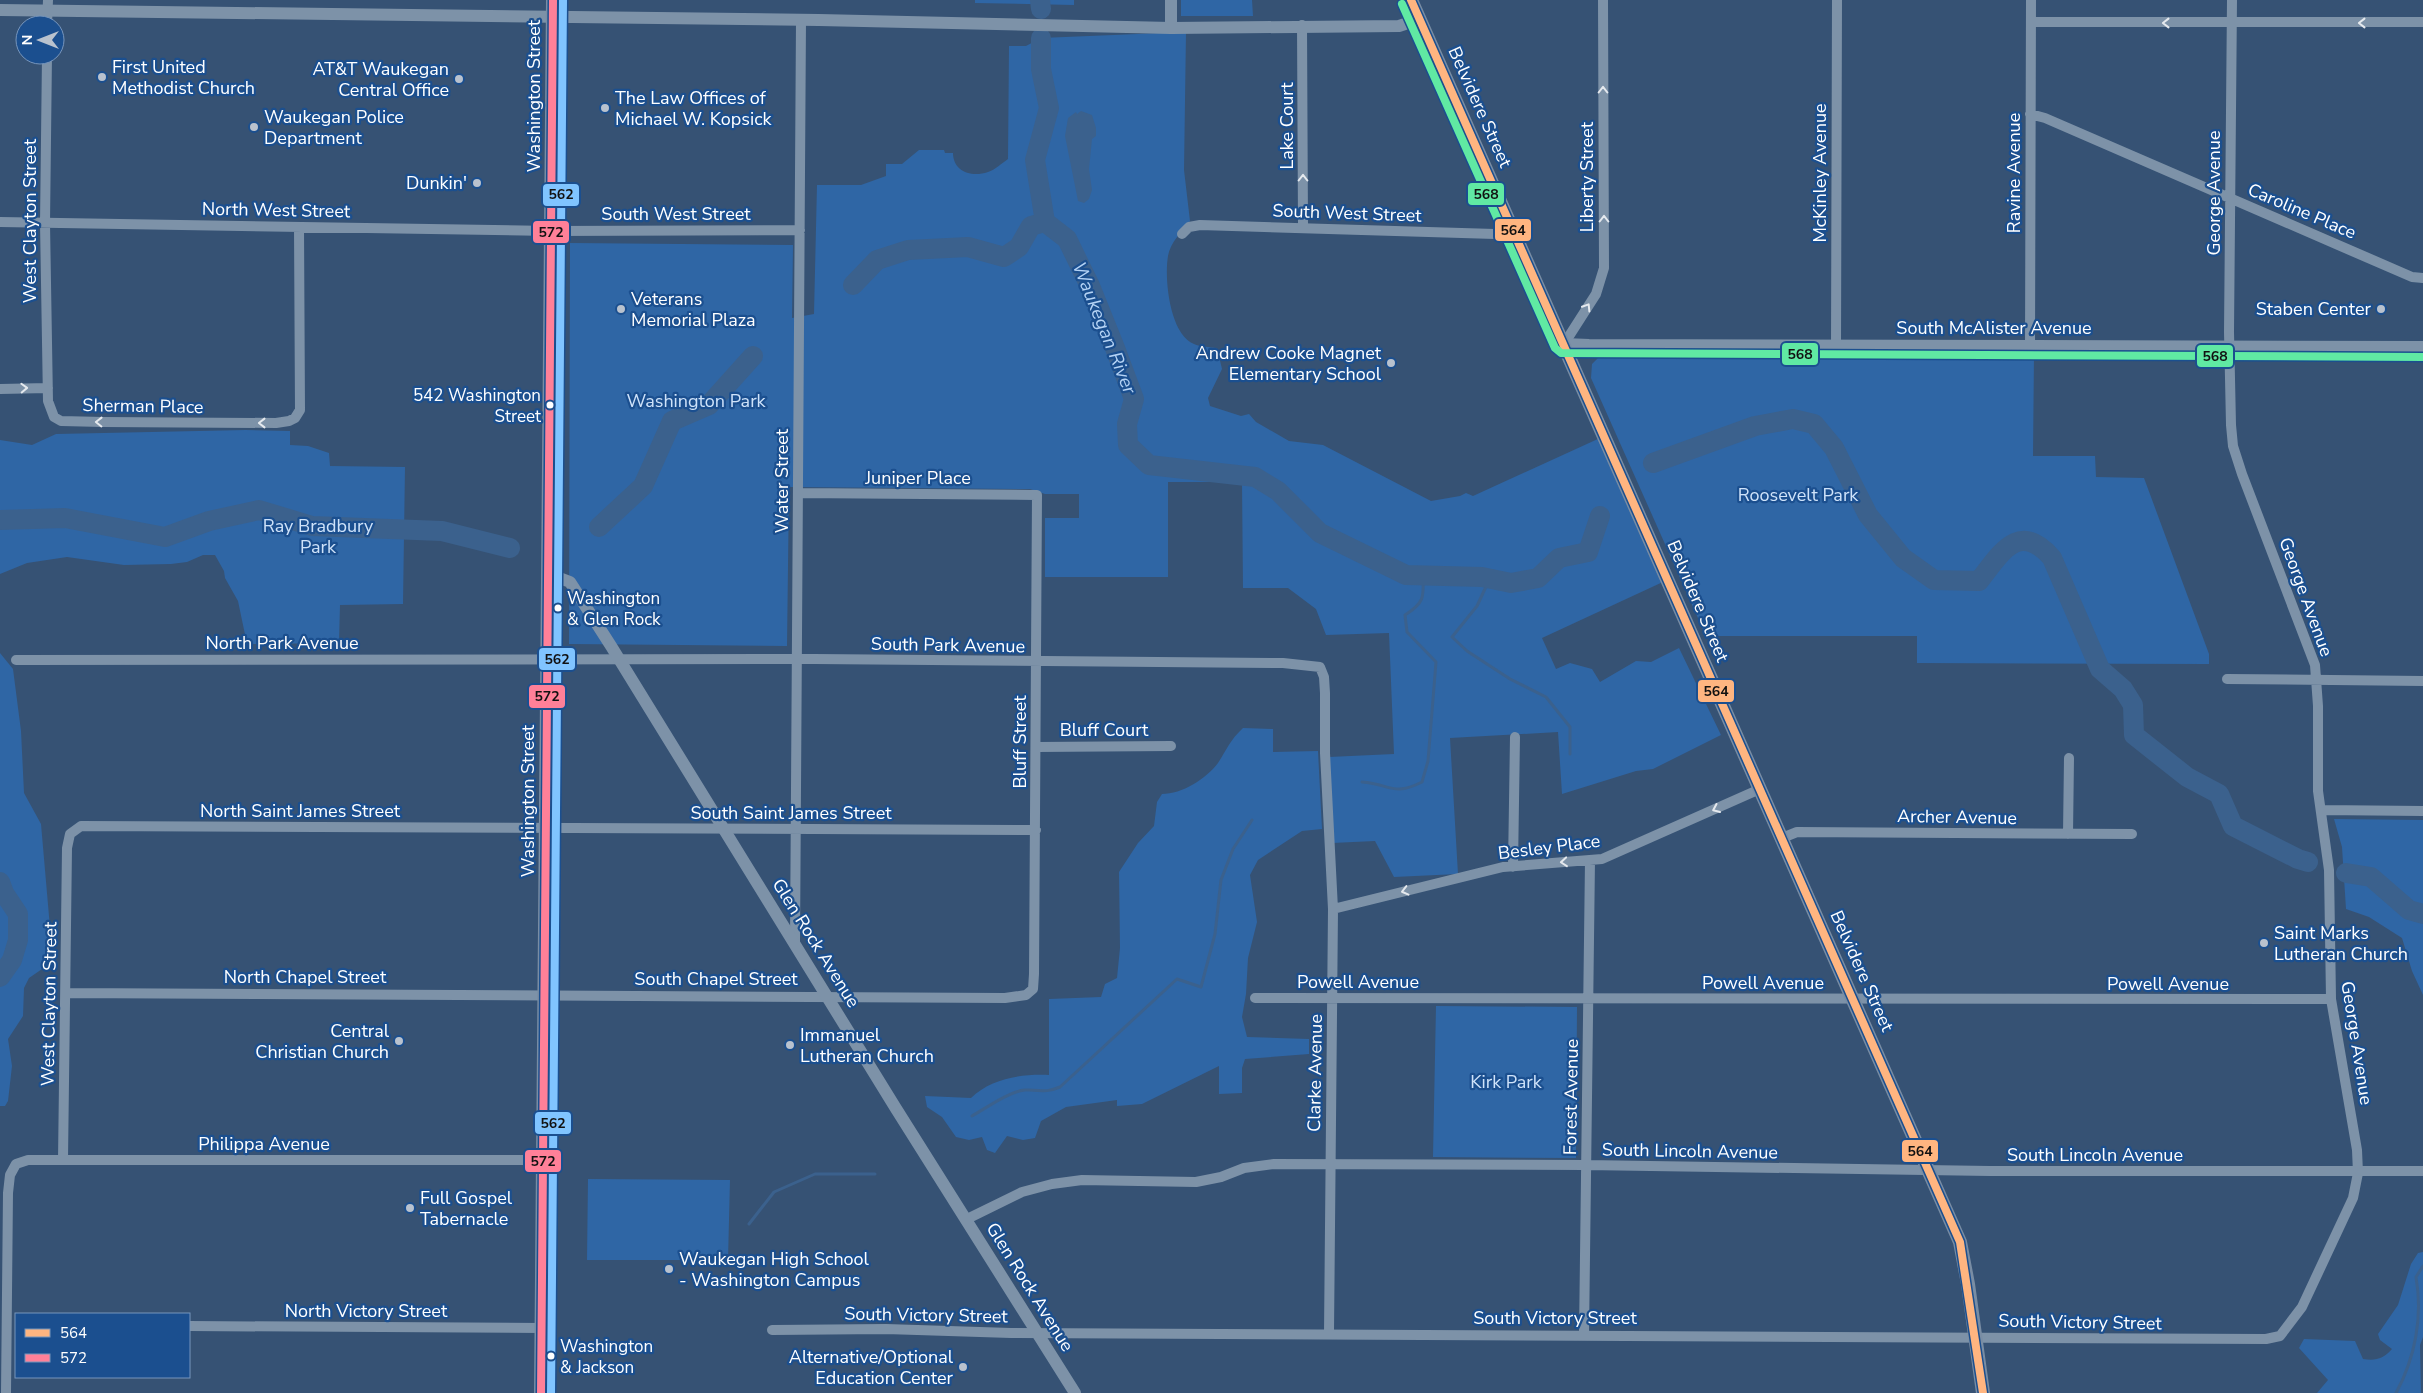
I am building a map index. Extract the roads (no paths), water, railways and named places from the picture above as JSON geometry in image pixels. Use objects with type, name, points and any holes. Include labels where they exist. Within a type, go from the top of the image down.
[{"type":"main road","name":"Washington Street","points":[[541,1393],[553,0]]},
{"type":"main road","name":"Belvidere Street","points":[[1412,0],[1960,1242],[1966,1267],[1983,1393]]},
{"type":"street","points":[[1171,0],[1172,28]]},
{"type":"street","name":"Liberty Street","points":[[1564,344],[1596,294],[1604,268],[1603,0]]},
{"type":"street","name":"McKinley Avenue","points":[[1836,346],[1837,0]]},
{"type":"street","name":"Ravine Avenue","points":[[2030,346],[2031,0]]},
{"type":"street","name":"George Avenue","points":[[2232,0],[2230,346],[2233,446],[2314,659],[2317,680],[2318,791],[2329,870],[2331,1000],[2358,1150],[2358,1172],[2353,1198],[2311,1288]]},
{"type":"street","points":[[0,10],[48,5],[553,17],[1172,28],[1302,25],[1399,26],[1420,19]]},
{"type":"street","name":"Water Street","points":[[795,942],[802,20]]},
{"type":"street","points":[[2031,22],[2423,22]]},
{"type":"street","name":"Lake Court","points":[[1302,25],[1303,227]]},
{"type":"street","name":"West Clayton Street","points":[[47,65],[45,223],[48,388]]},
{"type":"street","name":"Caroline Place","points":[[2030,114],[2045,118],[2412,277],[2423,278]]},
{"type":"street","name":"North West Street","points":[[0,222],[551,230]]},
{"type":"street","name":"South West Street","points":[[1182,234],[1189,227],[1200,224],[1495,234],[1514,230]]},
{"type":"street","name":"Sherman Place","points":[[48,388],[51,413],[61,421],[276,423],[295,418],[300,410],[299,227]]},
{"type":"street","name":"South West Street","points":[[551,230],[800,230]]},
{"type":"street","name":"South McAlister Avenue","points":[[1564,344],[2423,347]]},
{"type":"street","points":[[0,389],[48,388]]},
{"type":"street","name":"Juniper Place","points":[[798,492],[1037,495]]},
{"type":"street","name":"Bluff Street","points":[[1033,988],[1037,747],[1037,495]]},
{"type":"street","name":"Glen Rock Avenue","points":[[549,574],[570,582],[1075,1393]]},
{"type":"street","name":"South Park Avenue","points":[[548,659],[1314,665],[1320,667],[1324,678],[1325,693]]},
{"type":"street","name":"North Park Avenue","points":[[16,660],[548,659]]},
{"type":"street","points":[[2227,679],[2423,681]]},
{"type":"street","name":"Clarke Avenue","points":[[1325,693],[1325,753],[1333,909],[1329,1333]]},
{"type":"street","points":[[1513,867],[1515,737]]},
{"type":"street","name":"Bluff Court","points":[[1037,747],[1170,746]]},
{"type":"street","points":[[2068,834],[2069,758]]},
{"type":"street","name":"Besley Place","points":[[1333,909],[1513,867],[1603,859],[1760,789]]},
{"type":"street","points":[[2321,810],[2423,810]]},
{"type":"street","name":"North Saint James Street","points":[[67,848],[70,834],[81,826],[546,828]]},
{"type":"street","name":"South Saint James Street","points":[[546,828],[1036,830]]},
{"type":"street","name":"Archer Avenue","points":[[1782,838],[1797,832],[2132,834]]},
{"type":"street","name":"West Clayton Street","points":[[63,1160],[67,848]]},
{"type":"street","name":"Forest Avenue","points":[[1584,1335],[1590,860]]},
{"type":"street","name":"South Chapel Street","points":[[545,994],[1005,998],[1026,996],[1033,988]]},
{"type":"street","name":"North Chapel Street","points":[[66,993],[545,994]]},
{"type":"street","name":"Powell Avenue","points":[[1256,998],[2331,1000]]},
{"type":"street","name":"Philippa Avenue","points":[[12,1325],[8,1193],[10,1175],[16,1164],[28,1160],[544,1160]]},
{"type":"street","name":"South Lincoln Avenue","points":[[967,1219],[1022,1192],[1052,1184],[1082,1180],[1196,1182],[1221,1177],[1244,1168],[1274,1164],[1586,1165],[1929,1170],[2423,1171]]},
{"type":"street","name":"South Victory Street","points":[[772,1330],[886,1329],[1037,1333],[2273,1339],[2280,1336],[2295,1319],[2311,1288]]},
{"type":"street","points":[[6,1393],[12,1325]]},
{"type":"street","name":"North Victory Street","points":[[190,1326],[542,1328]]},
{"type":"waterway","name":"Waukegan River","points":[[1040,0],[1041,9]]},
{"type":"waterway","name":"Waukegan River","points":[[1041,38],[1041,69],[1049,108],[1035,160],[1045,222],[1067,239],[1090,286],[1134,399],[1127,424],[1128,445],[1149,465],[1255,477],[1278,491],[1320,533],[1406,575],[1482,577],[1511,583],[1538,578],[1559,558],[1588,552],[1600,516]]},
{"type":"waterway","points":[[853,285],[877,260],[908,250],[968,247],[1004,257],[1019,247],[1031,226],[1045,222]]},
{"type":"waterway","name":"Waukegan River","points":[[599,527],[643,486],[672,421],[709,405],[753,356]]},
{"type":"waterway","name":"Waukegan River","points":[[1653,463],[1755,426],[1793,419],[1814,424],[1834,448],[1868,515],[1903,558],[1934,580],[1979,581],[1995,560],[2011,545],[2020,541],[2030,542],[2040,547],[2052,558],[2100,669],[2123,689],[2133,705],[2134,735],[2187,777],[2219,794],[2233,826],[2298,859],[2308,862]]},
{"type":"waterway","name":"Waukegan River","points":[[0,520],[65,518],[165,537],[209,521],[259,510],[312,526],[442,531],[510,548]]},
{"type":"waterway","points":[[1362,782],[1397,789],[1404,789],[1422,782],[1428,761],[1436,662],[1407,632],[1405,615],[1416,607],[1422,599],[1423,575]]},
{"type":"waterway","points":[[1490,578],[1477,606],[1452,637],[1467,651],[1510,679],[1546,697],[1570,727],[1570,754]]},
{"type":"waterway","points":[[972,1116],[1012,1093],[1025,1090],[1046,1091],[1060,1087],[1177,979],[1201,987],[1215,934],[1221,880],[1233,849],[1252,820]]},
{"type":"waterway","name":"Waukegan River","points":[[2346,873],[2371,877],[2409,910],[2423,914]]},
{"type":"waterway","name":"Waukegan River","points":[[0,882],[4,893],[18,914],[18,940],[12,960],[0,977]]},
{"type":"waterway","points":[[749,1224],[774,1192],[815,1174],[875,1174]]},
{"type":"waterway","points":[[2396,1393],[2403,1380],[2416,1337],[2418,1322],[2416,1277],[2423,1266]]},
{"type":"place","name":"First United Methodist Church","points":[[102,77]]},
{"type":"place","name":"AT&T Waukegan Central Office","points":[[459,79]]},
{"type":"place","name":"The Law Offices of Michael W. Kopsick","points":[[605,108]]},
{"type":"place","name":"Waukegan Police Department","points":[[254,127]]},
{"type":"place","name":"Dunkin'","points":[[477,183]]},
{"type":"place","name":"Veterans Memorial Plaza","points":[[621,309]]},
{"type":"place","name":"Staben Center","points":[[2381,309]]},
{"type":"place","name":"Andrew Cooke Magnet Elementary School","points":[[1391,363]]},
{"type":"place","name":"542 Washington Street","points":[[550,405]]},
{"type":"place","name":"Washington & Glen Rock","points":[[558,608]]},
{"type":"place","name":"Saint Marks Lutheran Church","points":[[2264,943]]},
{"type":"place","name":"Central Christian Church","points":[[399,1041]]},
{"type":"place","name":"Immanuel Lutheran Church","points":[[790,1045]]},
{"type":"place","name":"Full Gospel Tabernacle","points":[[410,1208]]},
{"type":"place","name":"Waukegan High School - Washington Campus","points":[[669,1269]]},
{"type":"place","name":"Washington & Jackson","points":[[551,1356]]},
{"type":"place","name":"Alternative/Optional Education Center","points":[[963,1367]]},
{"type":"park label","name":"Washington Park","points":[[696,401]]},
{"type":"park label","name":"Roosevelt Park","points":[[1798,495]]},
{"type":"park label","name":"Ray Bradbury Park","points":[[318,536]]},
{"type":"park label","name":"Kirk Park","points":[[1506,1082]]}]
